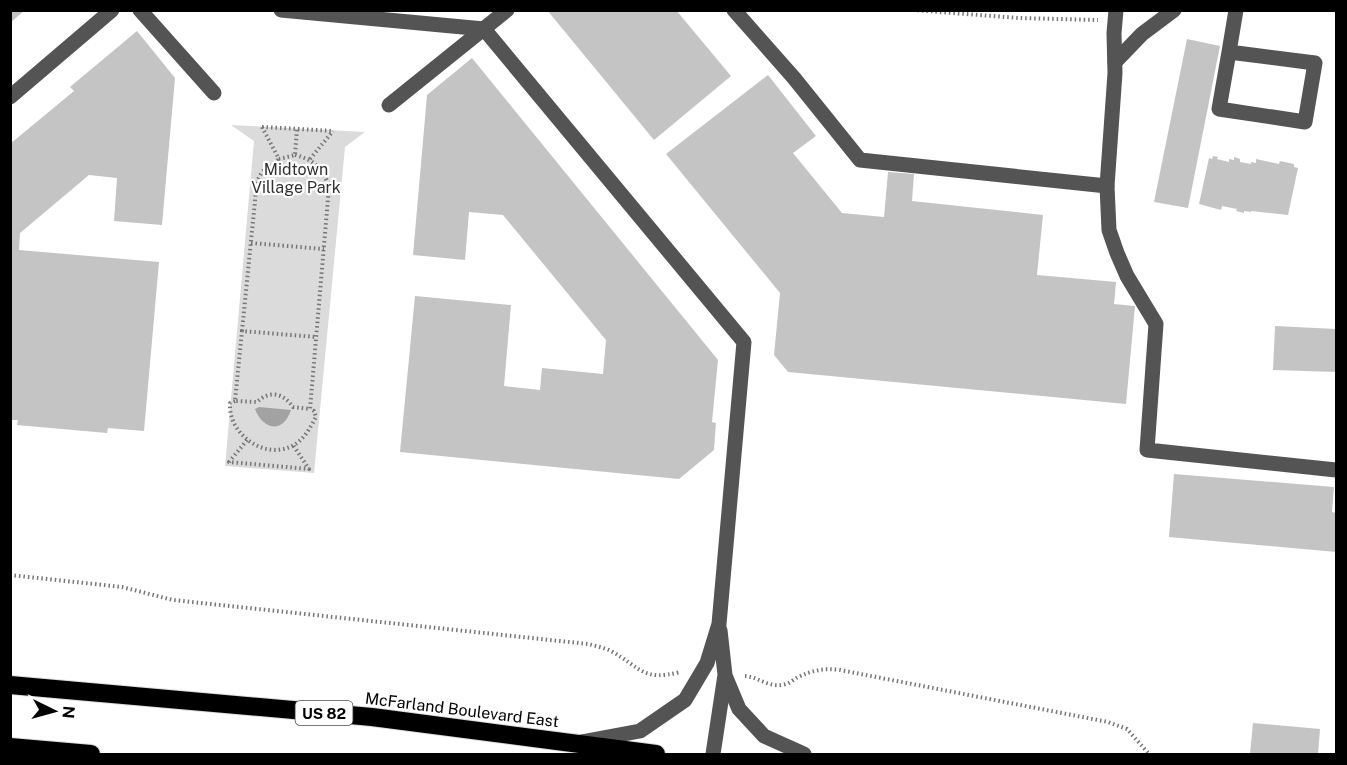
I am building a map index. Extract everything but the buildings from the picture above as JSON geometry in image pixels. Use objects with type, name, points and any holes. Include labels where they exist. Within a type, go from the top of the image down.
[{"type":"highway","name":"McFarland Boulevard East","points":[[10,685],[372,717],[656,754]]},
{"type":"highway","points":[[10,747],[91,754]]},
{"type":"street","points":[[10,97],[111,10]]},
{"type":"street","points":[[140,10],[213,93]]},
{"type":"street","points":[[281,10],[484,29],[744,342],[719,624],[725,675],[713,754]]},
{"type":"street","points":[[389,105],[507,10]]},
{"type":"street","points":[[734,10],[794,78],[860,160],[1107,186]]},
{"type":"street","points":[[1115,62],[1142,34],[1174,10]]},
{"type":"street","points":[[1230,52],[1315,63],[1305,122],[1219,109],[1236,10]]},
{"type":"street","points":[[1116,16],[1107,186],[1109,230],[1127,276],[1156,324],[1147,450],[1336,470]]},
{"type":"street","points":[[573,744],[640,731],[685,700],[707,663],[719,624]]},
{"type":"street","points":[[725,675],[739,709],[764,735],[804,754]]},
{"type":"path","points":[[913,10],[1019,18],[1116,16]]},
{"type":"path","points":[[279,159],[262,127],[333,131],[310,159]]},
{"type":"path","points":[[295,155],[297,129]]},
{"type":"path","points":[[235,401],[257,181],[261,172],[279,159],[295,155],[310,159],[326,178],[329,187],[310,409]]},
{"type":"path","points":[[251,243],[324,249]]},
{"type":"path","points":[[242,330],[316,337]]},
{"type":"path","points":[[275,394],[288,401],[293,407],[314,411],[316,417],[302,439],[293,446],[272,450],[259,447],[247,440],[236,426],[230,411],[230,403],[235,401],[257,402],[265,395],[275,394]]},
{"type":"path","points":[[247,440],[229,462],[309,470],[293,446]]},
{"type":"path","points":[[10,575],[122,587],[173,600],[588,644],[610,651],[637,669],[653,676],[667,676],[686,670],[702,672]]},
{"type":"path","points":[[725,675],[751,676],[762,683],[774,685],[786,684],[811,671],[825,668],[840,670],[1108,723],[1127,729],[1149,754]]},
{"type":"green space","name":"Midtown Village Park","points":[[231,125],[365,132],[345,147],[314,473],[225,466],[254,141]]},
{"type":"shaded area","points":[[259,407],[291,410],[283,423],[273,426],[268,425],[259,416],[255,409]]}]
